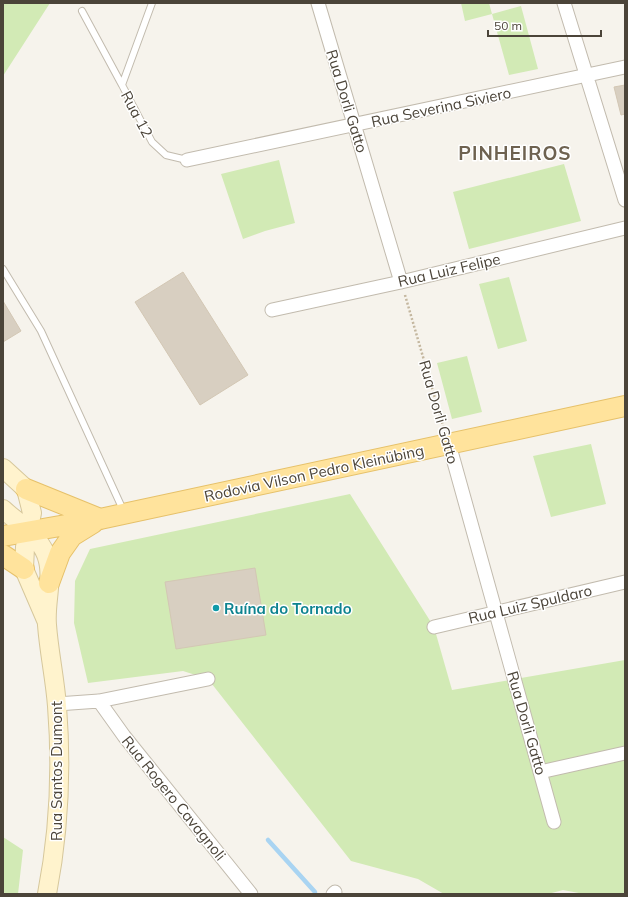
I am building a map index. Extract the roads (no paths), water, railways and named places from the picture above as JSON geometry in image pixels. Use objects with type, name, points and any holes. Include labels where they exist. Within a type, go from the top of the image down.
[{"type":"main road","name":"Rodovia Vilson Pedro Kleinübing","points":[[3,536],[100,519],[625,406]]},
{"type":"main road","points":[[3,468],[26,489],[100,519]]},
{"type":"main road","points":[[26,489],[32,513],[29,531]]},
{"type":"main road","points":[[3,509],[29,531]]},
{"type":"main road","points":[[49,583],[60,553],[72,536],[100,519]]},
{"type":"main road","name":"Rua Santos Dumont","points":[[29,531],[25,547],[24,570],[47,623]]},
{"type":"main road","name":"Rua Santos Dumont","points":[[29,531],[41,544],[48,560],[49,583],[47,623],[57,704],[59,803],[54,858],[47,894]]},
{"type":"main road","points":[[3,556],[24,570]]},
{"type":"street","name":"Rua Dorli Gatto","points":[[318,3],[401,282]]},
{"type":"street","points":[[564,3],[625,200]]},
{"type":"street","name":"Rua Severina Siviero","points":[[187,160],[354,126],[625,67]]},
{"type":"street","name":"Rua Luiz Felipe","points":[[272,310],[401,282],[625,228]]},
{"type":"street","name":"Rua Dorli Gatto","points":[[449,444],[494,612],[554,822]]},
{"type":"street","name":"Rua Luiz Spuldaro","points":[[434,627],[625,582]]},
{"type":"street","points":[[57,704],[99,701],[208,679]]},
{"type":"street","name":"Rua Rogero Cavagnoli","points":[[99,701],[124,736],[251,894]]},
{"type":"street","points":[[540,772],[625,753]]},
{"type":"lane","name":"Rua 12","points":[[152,3],[122,85],[152,142],[166,154],[187,160]]},
{"type":"lane","points":[[82,11],[122,85]]},
{"type":"lane","points":[[3,269],[41,331],[125,513]]},
{"type":"waterway","points":[[268,840],[315,892]]},
{"type":"place","name":"Ruína do Tornado","points":[[216,608]]},
{"type":"district","name":"PINHEIROS","points":[[515,153]]}]
